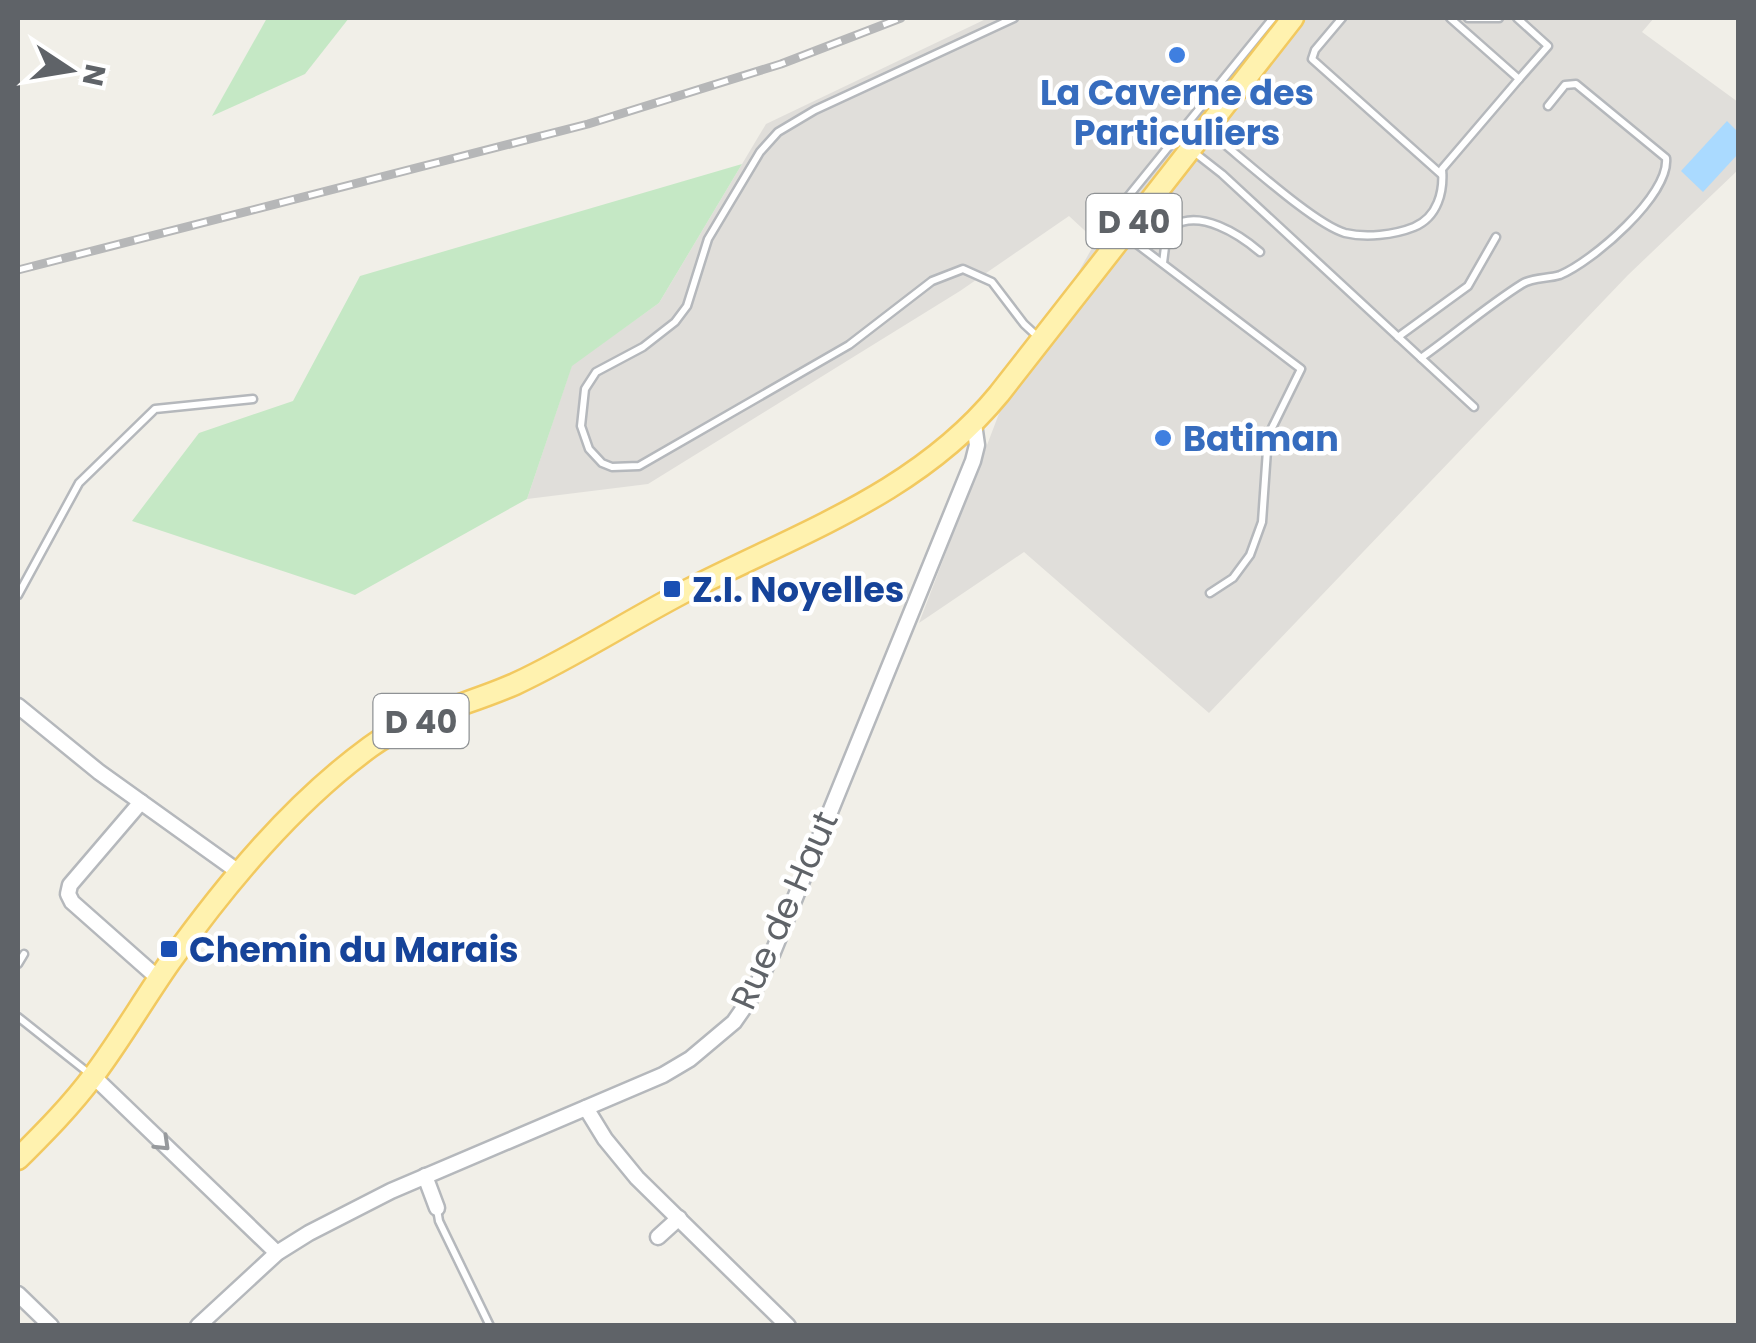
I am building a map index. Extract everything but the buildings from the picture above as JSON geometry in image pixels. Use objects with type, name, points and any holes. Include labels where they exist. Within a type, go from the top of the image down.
[{"type":"main road","name":"D 40","points":[[18,1159],[93,1076],[159,979],[240,873],[332,777],[388,735],[522,681],[707,580],[844,516],[889,490],[974,424],[1146,206],[1183,144],[1206,130],[1294,18]]},
{"type":"street","name":"Rue de Haut","points":[[198,1326],[277,1252],[425,1176],[663,1075],[720,1036],[750,999],[773,952],[977,445],[974,424]]},
{"type":"street","points":[[952,443],[962,454],[965,476]]},
{"type":"street","points":[[18,706],[240,873]]},
{"type":"street","points":[[141,802],[70,885],[68,894],[72,902],[159,979]]},
{"type":"street","points":[[93,1076],[277,1252]]},
{"type":"street","points":[[586,1108],[637,1178],[788,1326]]},
{"type":"street","points":[[425,1176],[437,1208]]},
{"type":"street","points":[[658,1237],[678,1218]]},
{"type":"street","points":[[18,1294],[51,1326]]},
{"type":"lane","points":[[1014,18],[815,110],[778,132],[760,152],[708,239],[686,306],[675,322],[642,347],[596,372],[585,389],[581,426],[590,449],[602,463],[624,469],[639,466],[850,345],[932,281],[963,269],[992,282],[1024,324],[1042,340]]},
{"type":"lane","points":[[1210,593],[1233,578],[1250,554],[1262,522],[1268,436],[1301,369],[1163,263],[1119,241],[1110,230],[1114,214],[1183,144],[1273,18]]},
{"type":"lane","points":[[1342,18],[1312,59],[1442,176]]},
{"type":"lane","points":[[1450,18],[1519,79]]},
{"type":"lane","points":[[1468,18],[1500,18]]},
{"type":"lane","points":[[1206,130],[1328,226],[1366,236],[1408,230],[1422,224],[1433,212],[1444,190],[1442,168],[1548,46],[1517,18]]},
{"type":"lane","points":[[1422,358],[1526,280],[1557,276],[1596,255],[1660,186],[1667,168],[1666,158],[1576,84],[1566,85],[1548,106]]},
{"type":"lane","points":[[1183,144],[1222,174],[1474,407]]},
{"type":"lane","points":[[1146,206],[1173,226]]},
{"type":"lane","points":[[1163,263],[1166,240],[1173,226],[1184,219],[1239,234],[1260,252]]},
{"type":"lane","points":[[1398,337],[1468,286],[1496,237]]},
{"type":"lane","points":[[18,595],[79,484],[155,409],[252,398]]},
{"type":"lane","points":[[18,964],[24,954]]},
{"type":"lane","points":[[18,1018],[93,1076]]},
{"type":"lane","points":[[437,1208],[439,1221],[490,1326]]},
{"type":"shaded area","points":[[988,18],[1654,18],[1642,32],[1738,102],[1738,170],[1628,275],[1209,713],[1024,552],[919,623],[1000,411],[1096,241],[1069,216],[960,291],[648,484],[527,499],[572,365],[659,303],[766,124]]},
{"type":"green space","points":[[267,18],[349,18],[305,74],[212,116]]},
{"type":"green space","points":[[742,164],[659,303],[572,366],[527,499],[355,595],[132,521],[199,433],[293,401],[360,276]]},
{"type":"water","points":[[1727,121],[1738,132],[1738,154],[1703,192],[1681,171]]},
{"type":"railway","points":[[18,270],[588,124],[781,64],[901,18]]},
{"type":"place","name":"La Caverne des Particuliers","points":[[1177,55]]},
{"type":"place","name":"Batiman","points":[[1163,438]]},
{"type":"place","name":"Z.I. Noyelles","points":[[672,589]]},
{"type":"place","name":"Chemin du Marais","points":[[169,949]]}]
